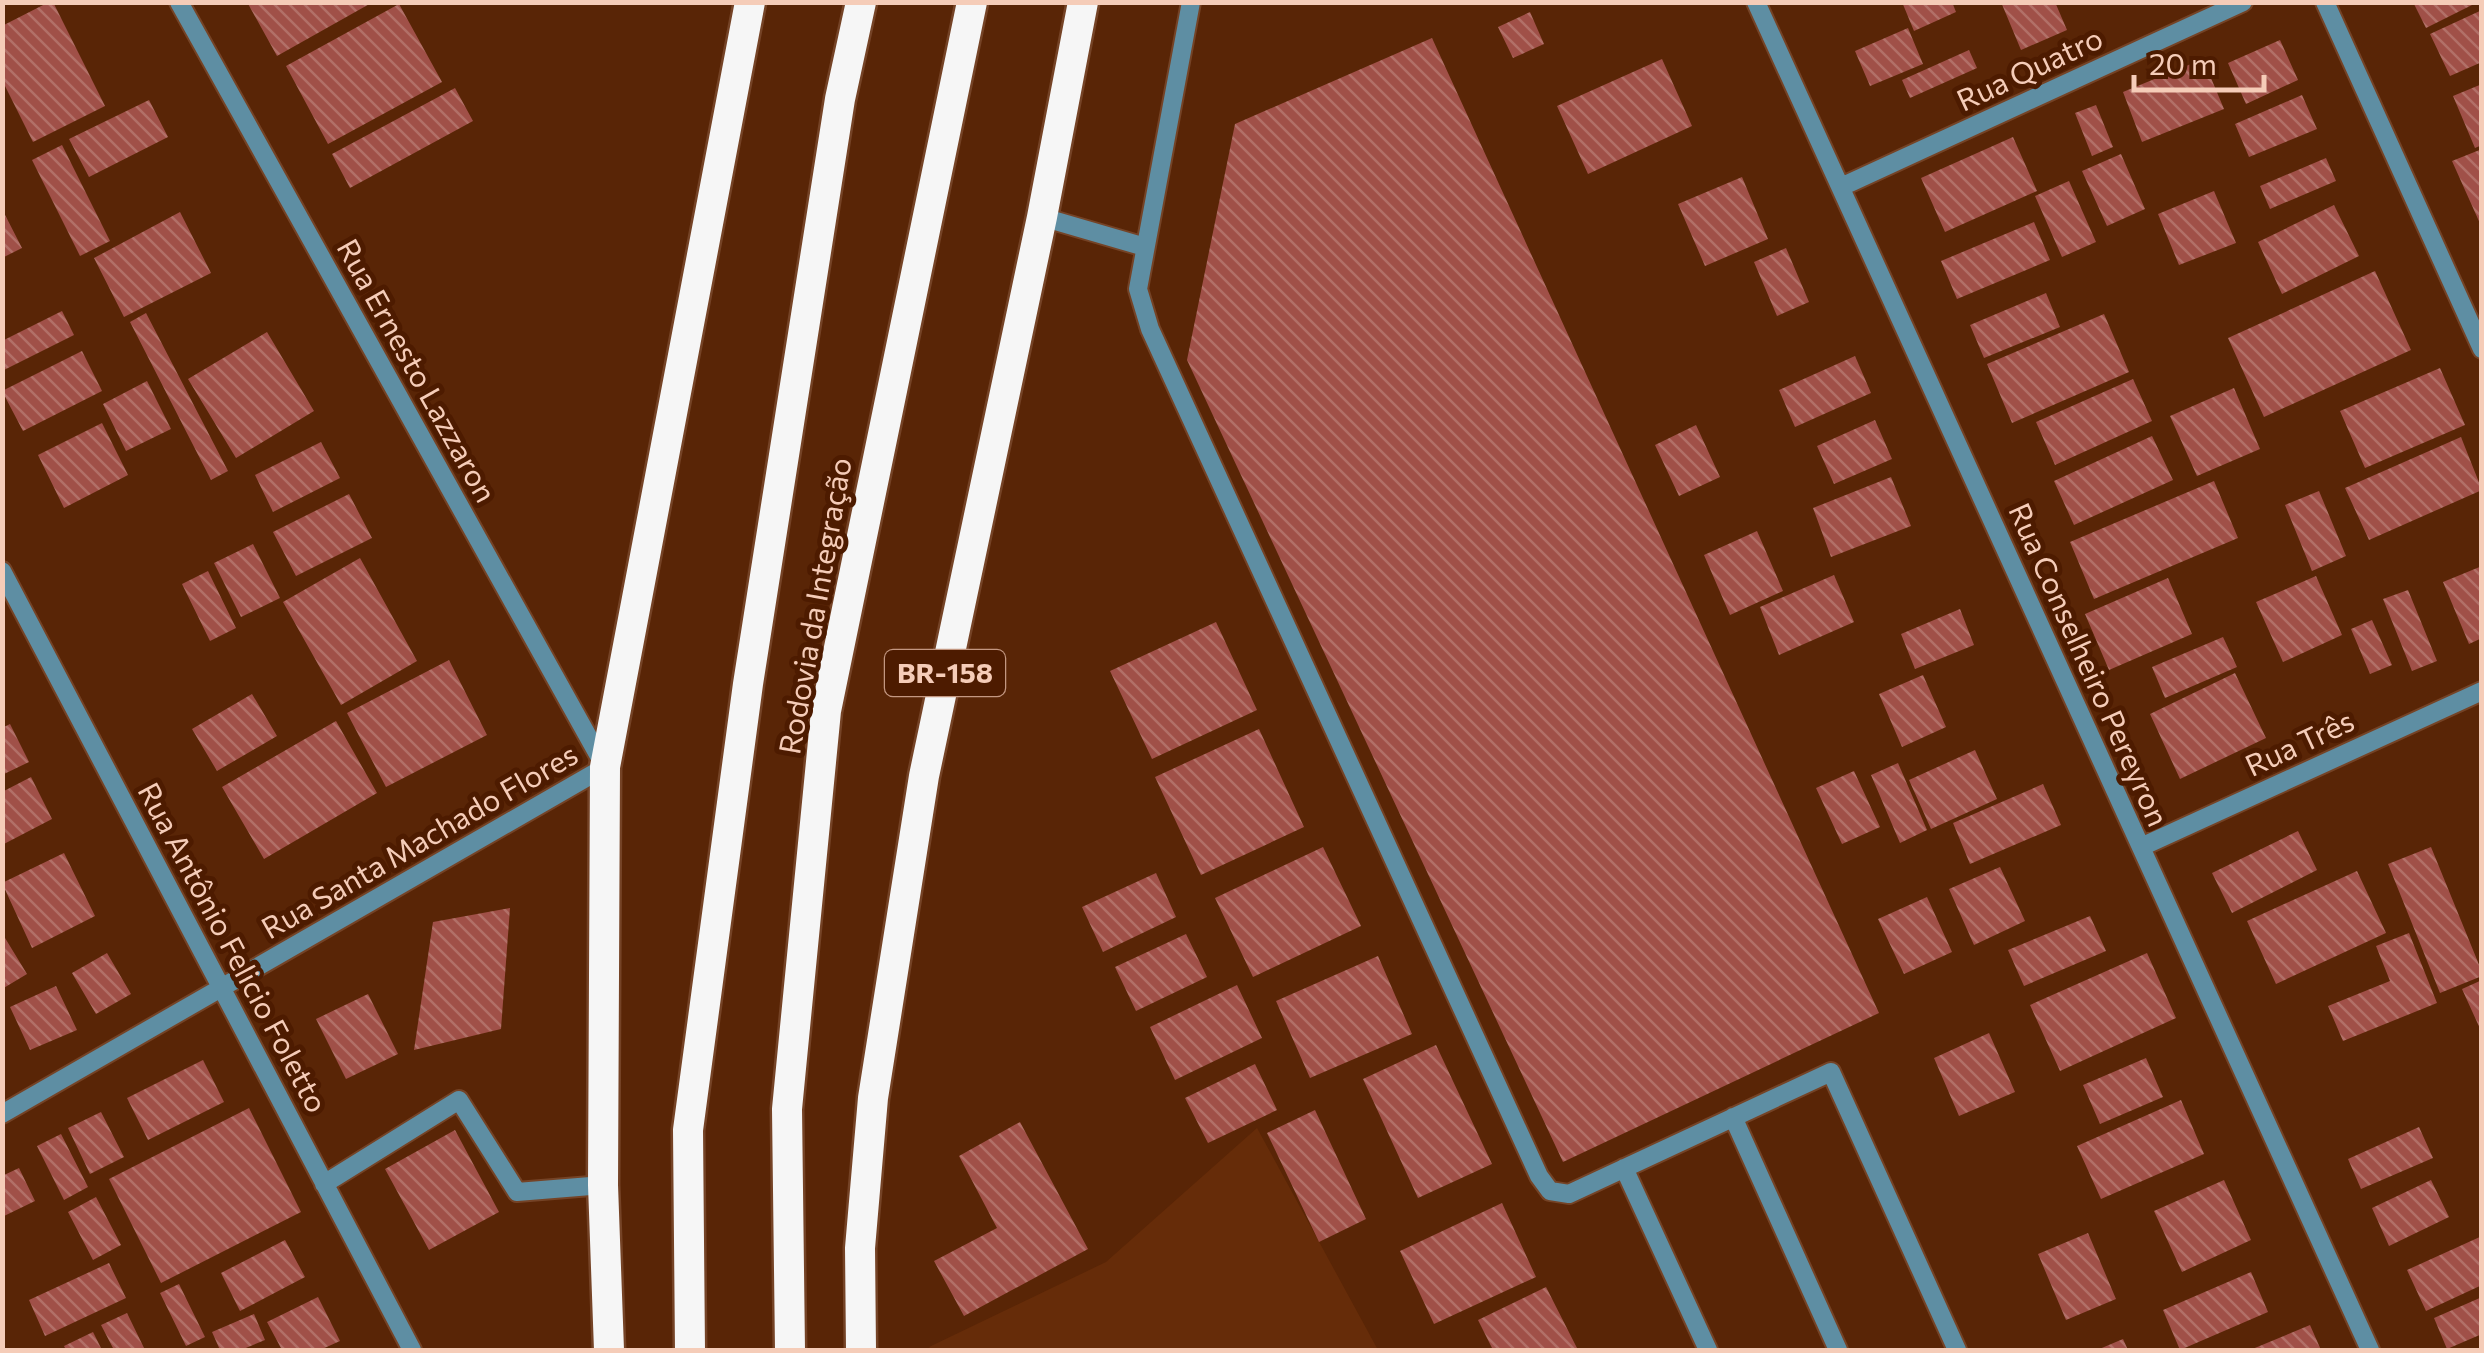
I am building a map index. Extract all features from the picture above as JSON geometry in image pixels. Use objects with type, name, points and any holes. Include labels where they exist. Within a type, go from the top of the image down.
[{"type":"highway","points":[[609,1350],[603,1185],[605,767],[750,2]]},
{"type":"highway","name":"Rodovia da Integração","points":[[690,1350],[688,1130],[748,684],[840,99],[861,2]]},
{"type":"highway","name":"Rodovia da Integração","points":[[790,1350],[788,1109],[826,711],[972,2]]},
{"type":"highway","name":"BR-158","points":[[862,1350],[860,1248],[873,1098],[924,776],[1042,218],[1082,2]]},
{"type":"street","name":"Rua Ernesto Lazzaron","points":[[178,2],[605,767]]},
{"type":"street","points":[[1191,2],[1138,289],[1150,329],[1540,1176],[1550,1192],[1569,1194],[1831,1072],[1956,1350]]},
{"type":"street","name":"Rua Conselheiro Pereyron","points":[[1756,2],[2370,1350]]},
{"type":"street","name":"Rua Quatro","points":[[1840,187],[2243,2]]},
{"type":"street","points":[[2324,2],[2482,349]]},
{"type":"street","points":[[1042,218],[1145,247]]},
{"type":"street","name":"Rua Antônio Felicio Foletto","points":[[2,571],[412,1350]]},
{"type":"street","name":"Rua Três","points":[[2140,847],[2482,691]]},
{"type":"street","name":"Rua Santa Machado Flores","points":[[2,1114],[605,767]]},
{"type":"street","points":[[324,1184],[459,1100],[517,1192],[603,1185]]},
{"type":"street","points":[[1733,1117],[1838,1350]]},
{"type":"street","points":[[1624,1168],[1708,1350]]},
{"type":"shaded area","points":[[1257,1128],[1378,1350],[929,1347],[1106,1262]]},
{"type":"building","points":[[53,2],[105,106],[33,142],[2,80],[2,26]]},
{"type":"building","points":[[247,2],[373,2],[277,56]]},
{"type":"building","points":[[1902,2],[1952,2],[1956,12],[1914,31]]},
{"type":"building","points":[[2001,2],[2055,2],[2067,30],[2021,50]]},
{"type":"building","points":[[2413,2],[2478,2],[2426,28]]},
{"type":"building","points":[[399,4],[442,82],[328,144],[286,66]]},
{"type":"building","points":[[2482,10],[2482,62],[2450,76],[2430,34]]},
{"type":"building","points":[[1530,12],[1544,44],[1513,58],[1498,27]]},
{"type":"building","points":[[1908,28],[1923,64],[1870,86],[1855,51]]},
{"type":"building","points":[[1432,38],[1879,1013],[1563,1162],[1187,360],[1235,124]]},
{"type":"building","points":[[2280,40],[2298,80],[2246,104],[2228,63]]},
{"type":"building","points":[[1969,50],[1977,68],[1910,98],[1902,80]]},
{"type":"building","points":[[1662,59],[1692,126],[1588,174],[1557,106]]},
{"type":"building","points":[[2203,59],[2224,109],[2142,142],[2123,92]]},
{"type":"building","points":[[2482,84],[2482,145],[2475,148],[2453,96]]},
{"type":"building","points":[[455,88],[473,121],[350,188],[332,154]]},
{"type":"building","points":[[2302,95],[2317,129],[2249,157],[2235,124]]},
{"type":"building","points":[[149,100],[168,137],[89,177],[69,139]]},
{"type":"building","points":[[2096,105],[2113,147],[2092,156],[2075,113]]},
{"type":"building","points":[[2013,137],[2037,191],[1945,232],[1921,178]]},
{"type":"building","points":[[62,145],[110,241],[80,256],[32,160]]},
{"type":"building","points":[[2482,149],[2482,228],[2452,161]]},
{"type":"building","points":[[2121,154],[2145,209],[2107,226],[2082,171]]},
{"type":"building","points":[[2326,158],[2336,181],[2270,209],[2260,186]]},
{"type":"building","points":[[1742,177],[1768,239],[1705,266],[1678,204]]},
{"type":"building","points":[[2069,181],[2096,242],[2062,257],[2035,196]]},
{"type":"building","points":[[2214,191],[2236,243],[2179,265],[2158,214]]},
{"type":"building","points":[[2334,205],[2359,256],[2282,294],[2258,242]]},
{"type":"building","points":[[2,209],[22,248],[2,258]]},
{"type":"building","points":[[180,212],[211,273],[124,317],[94,258]]},
{"type":"building","points":[[2034,222],[2050,260],[1957,299],[1941,261]]},
{"type":"building","points":[[1786,248],[1809,302],[1777,316],[1754,262]]},
{"type":"building","points":[[2375,271],[2411,350],[2264,417],[2228,338]]},
{"type":"building","points":[[2046,293],[2060,327],[1984,358],[1970,325]]},
{"type":"building","points":[[62,311],[74,335],[2,371],[2,341]]},
{"type":"building","points":[[146,313],[228,471],[211,480],[130,322]]},
{"type":"building","points":[[2104,314],[2129,372],[2012,423],[1987,364]]},
{"type":"building","points":[[267,332],[314,411],[236,458],[188,379]]},
{"type":"building","points":[[82,351],[102,391],[23,431],[2,391]]},
{"type":"building","points":[[1855,356],[1871,393],[1795,427],[1779,390]]},
{"type":"building","points":[[2440,368],[2465,425],[2365,468],[2340,411]]},
{"type":"building","points":[[2133,379],[2152,421],[2055,465],[2036,422]]},
{"type":"building","points":[[147,381],[171,429],[126,451],[103,404]]},
{"type":"building","points":[[2234,388],[2260,449],[2197,476],[2170,416]]},
{"type":"building","points":[[1875,420],[1892,459],[1834,484],[1817,446]]},
{"type":"building","points":[[102,423],[128,475],[64,508],[38,455]]},
{"type":"building","points":[[1696,425],[1720,477],[1679,496],[1655,445]]},
{"type":"building","points":[[2152,436],[2173,480],[2074,525],[2054,481]]},
{"type":"building","points":[[2461,437],[2482,490],[2369,540],[2345,488]]},
{"type":"building","points":[[321,442],[340,478],[273,512],[255,475]]},
{"type":"building","points":[[1891,477],[1911,526],[1831,557],[1813,508]]},
{"type":"building","points":[[2214,481],[2238,538],[2094,599],[2070,542]]},
{"type":"building","points":[[2319,491],[2346,556],[2312,571],[2285,505]]},
{"type":"building","points":[[349,494],[372,538],[296,576],[273,532]]},
{"type":"building","points":[[1757,531],[1783,591],[1730,615],[1704,555]]},
{"type":"building","points":[[253,544],[280,598],[241,617],[214,563]]},
{"type":"building","points":[[360,558],[417,661],[341,705],[283,602]]},
{"type":"building","points":[[2482,566],[2482,638],[2469,644],[2443,582]]},
{"type":"building","points":[[208,571],[236,628],[210,641],[182,584]]},
{"type":"building","points":[[1834,575],[1854,622],[1779,655],[1760,607]]},
{"type":"building","points":[[2316,576],[2342,635],[2283,662],[2256,602]]},
{"type":"building","points":[[2168,578],[2192,634],[2109,670],[2085,614]]},
{"type":"building","points":[[2408,590],[2437,661],[2412,671],[2383,599]]},
{"type":"building","points":[[1960,609],[1974,645],[1915,669],[1901,634]]},
{"type":"building","points":[[2372,620],[2392,665],[2370,674],[2351,629]]},
{"type":"building","points":[[1216,622],[1257,710],[1152,759],[1110,671]]},
{"type":"building","points":[[2223,637],[2237,667],[2165,698],[2152,667]]},
{"type":"building","points":[[449,660],[487,735],[386,787],[347,713]]},
{"type":"building","points":[[2235,673],[2266,738],[2180,779],[2150,714]]},
{"type":"building","points":[[1923,675],[1946,727],[1902,747],[1879,694]]},
{"type":"building","points":[[252,694],[277,736],[217,771],[192,729]]},
{"type":"building","points":[[336,721],[377,793],[264,859],[222,787]]},
{"type":"building","points":[[10,724],[29,762],[2,775],[2,728]]},
{"type":"building","points":[[1259,729],[1304,827],[1201,875],[1155,777]]},
{"type":"building","points":[[1975,750],[1997,799],[1931,829],[1909,780]]},
{"type":"building","points":[[1898,763],[1927,830],[1900,843],[1871,775]]},
{"type":"building","points":[[1854,771],[1880,827],[1842,844],[1816,788]]},
{"type":"building","points":[[31,777],[52,819],[2,845],[2,792]]},
{"type":"building","points":[[2043,784],[2061,825],[1970,864],[1953,823]]},
{"type":"building","points":[[2298,831],[2317,870],[2232,913],[2212,873]]},
{"type":"building","points":[[1323,847],[1361,926],[1253,977],[1215,898]]},
{"type":"building","points":[[2431,847],[2482,972],[2482,976],[2440,993],[2388,864]]},
{"type":"building","points":[[64,853],[95,916],[32,948],[2,883]]},
{"type":"building","points":[[2000,867],[2025,921],[1974,945],[1949,889]]},
{"type":"building","points":[[2357,871],[2386,933],[2276,984],[2247,921]]},
{"type":"building","points":[[1156,873],[1176,917],[1103,952],[1082,907]]},
{"type":"building","points":[[1927,897],[1952,952],[1904,974],[1878,919]]},
{"type":"building","points":[[510,908],[501,1029],[414,1050],[433,922]]},
{"type":"building","points":[[2090,916],[2106,951],[2024,986],[2008,950]]},
{"type":"building","points":[[2,933],[27,974],[2,989]]},
{"type":"building","points":[[2409,933],[2437,1003],[2343,1041],[2328,1006],[2390,981],[2376,946]]},
{"type":"building","points":[[1186,934],[1207,977],[1136,1011],[1115,967]]},
{"type":"building","points":[[107,953],[131,994],[96,1014],[72,973]]},
{"type":"building","points":[[2147,953],[2176,1018],[2060,1071],[2030,1005]]},
{"type":"building","points":[[1378,956],[1412,1034],[1310,1078],[1276,1001]]},
{"type":"building","points":[[2482,980],[2482,1033],[2462,989]]},
{"type":"building","points":[[1237,985],[1262,1038],[1175,1080],[1150,1027]]},
{"type":"building","points":[[56,986],[77,1030],[30,1050],[10,1007]]},
{"type":"building","points":[[368,994],[398,1054],[346,1079],[316,1019]]},
{"type":"building","points":[[1989,1033],[2015,1092],[1959,1116],[1934,1058]]},
{"type":"building","points":[[1436,1045],[1492,1164],[1418,1198],[1363,1079]]},
{"type":"building","points":[[2146,1058],[2163,1097],[2100,1124],[2083,1085]]},
{"type":"building","points":[[203,1060],[224,1102],[148,1140],[127,1098]]},
{"type":"building","points":[[1255,1064],[1277,1110],[1208,1143],[1185,1098]]},
{"type":"building","points":[[2181,1100],[2204,1154],[2101,1199],[2077,1146]]},
{"type":"building","points":[[249,1108],[301,1212],[161,1283],[109,1179]]},
{"type":"building","points":[[1315,1110],[1366,1219],[1319,1242],[1267,1133]]},
{"type":"building","points":[[101,1112],[124,1157],[90,1174],[68,1128]]},
{"type":"building","points":[[1020,1122],[1088,1249],[964,1316],[934,1261],[997,1228],[959,1156]]},
{"type":"building","points":[[2419,1127],[2433,1158],[2361,1189],[2348,1159]]},
{"type":"building","points":[[455,1130],[499,1212],[429,1250],[385,1169]]},
{"type":"building","points":[[61,1134],[88,1187],[64,1200],[37,1146]]},
{"type":"building","points":[[19,1168],[35,1201],[2,1217],[2,1176]]},
{"type":"building","points":[[2224,1180],[2251,1240],[2182,1272],[2154,1211]]},
{"type":"building","points":[[2431,1180],[2449,1217],[2389,1246],[2372,1208]]},
{"type":"building","points":[[96,1197],[121,1245],[93,1260],[68,1212]]},
{"type":"building","points":[[1502,1203],[1536,1277],[1434,1324],[1400,1251]]},
{"type":"building","points":[[2088,1233],[2116,1299],[2066,1320],[2038,1254]]},
{"type":"building","points":[[2482,1236],[2482,1285],[2426,1311],[2407,1270]]},
{"type":"building","points":[[285,1240],[305,1277],[240,1311],[221,1273]]},
{"type":"building","points":[[109,1263],[126,1298],[45,1336],[29,1300]]},
{"type":"building","points":[[2251,1272],[2268,1312],[2180,1350],[2163,1310]]},
{"type":"building","points":[[179,1284],[205,1337],[186,1346],[160,1293]]},
{"type":"building","points":[[1546,1287],[1578,1350],[1493,1350],[1478,1320]]},
{"type":"building","points":[[318,1297],[340,1341],[320,1350],[282,1350],[267,1322]]},
{"type":"building","points":[[2482,1297],[2482,1334],[2447,1349],[2434,1318]]},
{"type":"building","points":[[127,1313],[145,1350],[114,1350],[101,1325]]},
{"type":"building","points":[[254,1314],[265,1340],[241,1350],[220,1350],[212,1332]]},
{"type":"building","points":[[2310,1325],[2321,1350],[2250,1350]]},
{"type":"building","points":[[93,1332],[102,1350],[66,1350],[64,1346]]},
{"type":"building","points":[[2123,1339],[2128,1350],[2097,1350]]}]
